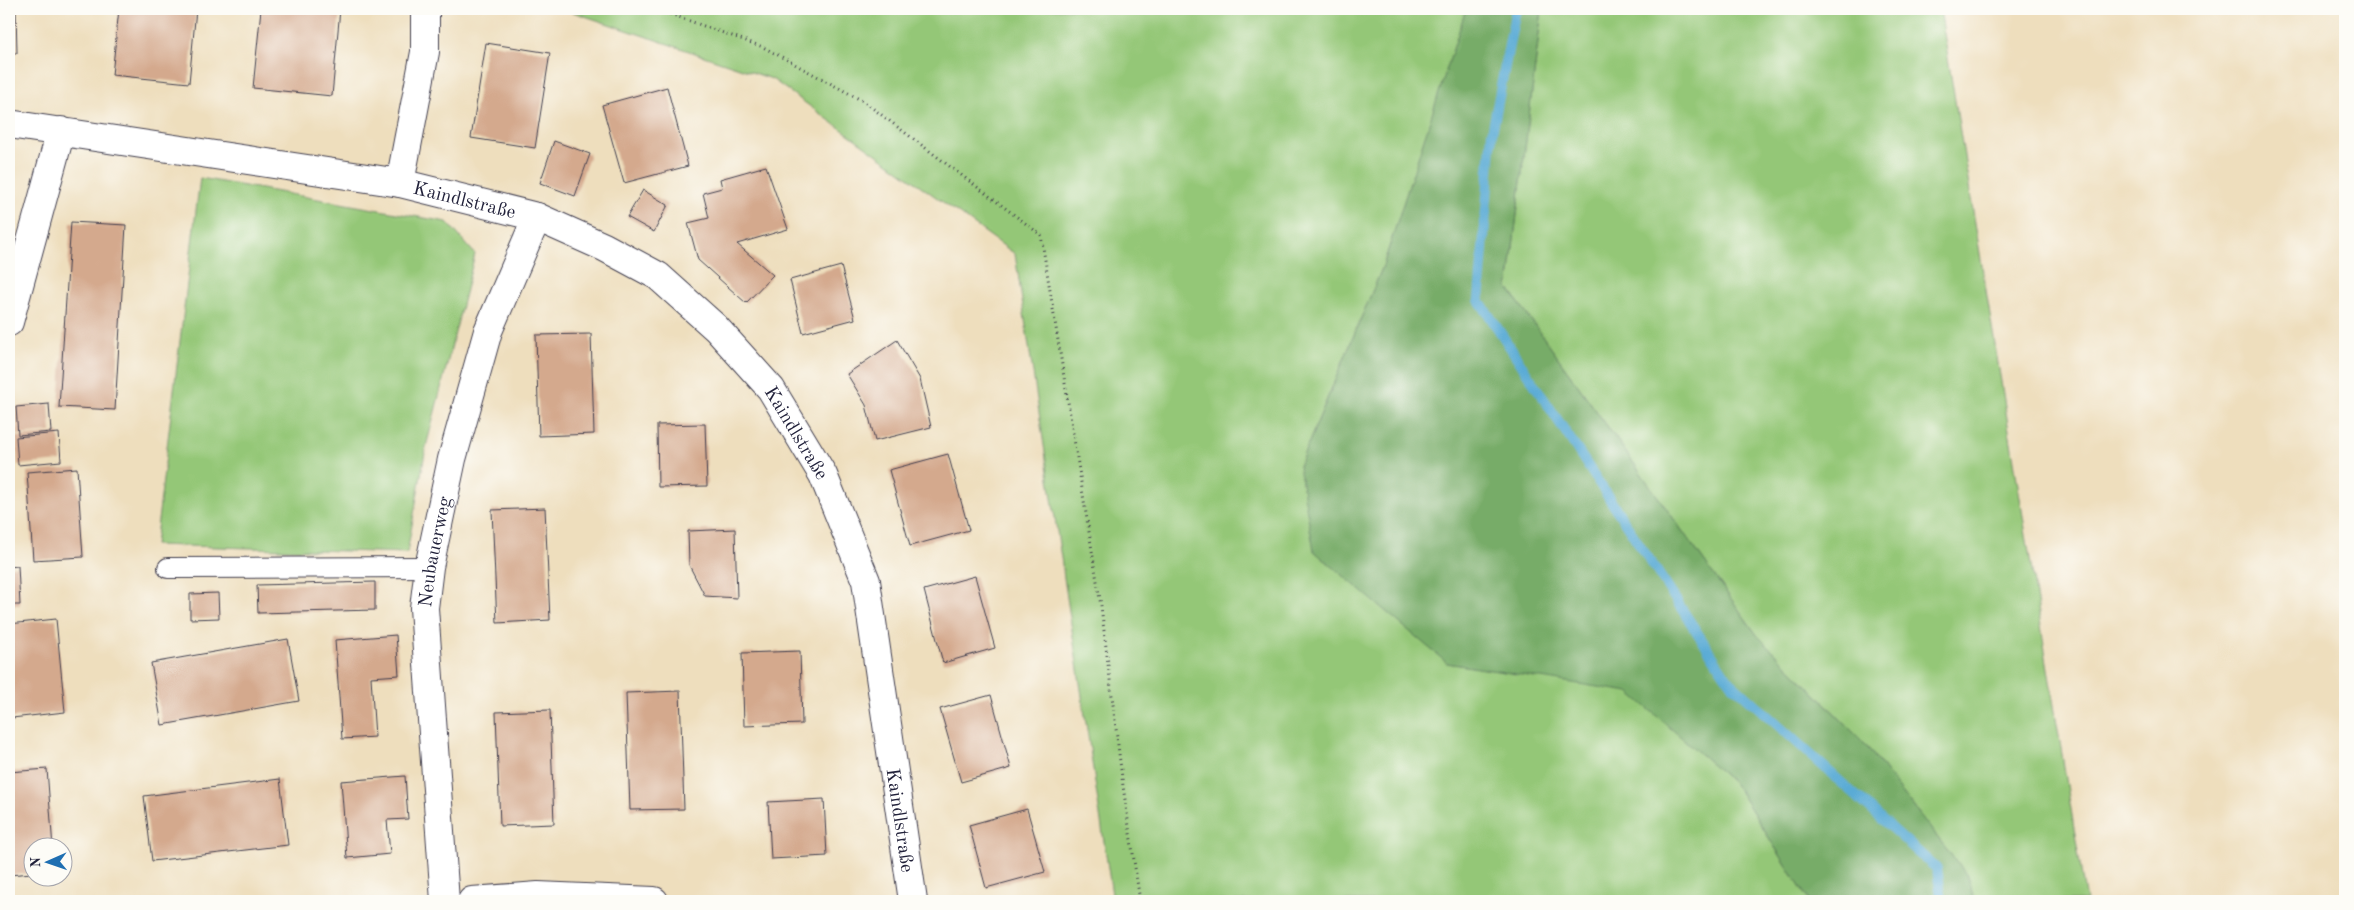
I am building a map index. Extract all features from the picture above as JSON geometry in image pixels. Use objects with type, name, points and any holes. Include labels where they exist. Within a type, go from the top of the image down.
[{"type":"street","name":"Kaindlstraße","points":[[400,183],[425,52],[424,9]]},
{"type":"street","name":"Kaindlstraße","points":[[9,124],[400,183],[537,217],[604,247],[658,276],[716,328],[771,389],[823,475],[866,581],[914,901]]},
{"type":"street","points":[[9,322],[60,131]]},
{"type":"street","name":"Neubauerweg","points":[[445,901],[424,608],[429,567],[452,459],[488,331],[537,217]]},
{"type":"street","points":[[472,901],[538,896],[654,901]]},
{"type":"lane","points":[[168,568],[429,567]]},
{"type":"path","points":[[656,9],[762,47],[863,101],[1041,235],[1101,606],[1123,786],[1140,901]]},
{"type":"green space","points":[[564,9],[1467,9],[1383,266],[1299,466],[1447,663],[1629,691],[1735,784],[1809,901],[1113,901],[1015,254],[772,79]]},
{"type":"green space","points":[[1466,9],[1542,9],[1508,288],[1757,635],[1863,742],[1966,874],[1975,901],[1809,901],[1735,784],[1629,692],[1447,663],[1314,551],[1299,466],[1383,266]]},
{"type":"green space","points":[[1542,9],[1940,9],[2086,901],[1975,901],[1966,874],[1863,742],[1757,635],[1508,288]]},
{"type":"green space","points":[[200,178],[447,222],[475,254],[426,447],[407,553],[155,545]]},
{"type":"building","points":[[9,9],[16,9],[17,53],[9,53]]},
{"type":"building","points":[[119,9],[196,9],[189,83],[112,75]]},
{"type":"building","points":[[261,9],[340,9],[332,96],[253,88]]},
{"type":"building","points":[[486,43],[550,53],[535,148],[471,138]]},
{"type":"building","points":[[667,87],[688,166],[624,183],[602,105]]},
{"type":"building","points":[[554,141],[590,154],[575,196],[540,183]]},
{"type":"building","points":[[766,166],[788,229],[737,244],[773,275],[746,303],[698,260],[688,223],[709,218],[703,193],[722,188],[720,179]]},
{"type":"building","points":[[643,190],[668,205],[654,232],[627,217]]},
{"type":"building","points":[[71,222],[126,225],[115,410],[59,407]]},
{"type":"building","points":[[841,266],[855,319],[803,333],[790,280]]},
{"type":"building","points":[[591,334],[594,434],[539,436],[536,335]]},
{"type":"building","points":[[897,340],[920,379],[931,427],[875,441],[866,405],[847,374]]},
{"type":"building","points":[[49,404],[51,432],[18,435],[16,407]]},
{"type":"building","points":[[705,424],[707,486],[658,487],[657,425]]},
{"type":"building","points":[[59,433],[61,461],[18,465],[16,437]]},
{"type":"building","points":[[948,454],[969,530],[910,546],[889,470]]},
{"type":"building","points":[[77,468],[83,557],[33,560],[27,472]]},
{"type":"building","points":[[545,508],[550,620],[497,623],[492,510]]},
{"type":"building","points":[[735,529],[737,598],[705,596],[689,565],[688,531]]},
{"type":"building","points":[[18,566],[20,605],[9,605],[9,567]]},
{"type":"building","points":[[975,576],[995,648],[943,663],[924,590]]},
{"type":"building","points":[[375,582],[375,610],[258,613],[257,585]]},
{"type":"building","points":[[218,593],[219,618],[190,619],[190,594]]},
{"type":"building","points":[[56,619],[65,712],[12,718],[9,687],[9,624]]},
{"type":"building","points":[[396,635],[399,675],[371,677],[375,737],[342,739],[335,640]]},
{"type":"building","points":[[288,639],[299,701],[162,725],[151,663]]},
{"type":"building","points":[[800,651],[802,724],[744,726],[742,653]]},
{"type":"building","points":[[680,691],[684,809],[630,810],[626,693]]},
{"type":"building","points":[[991,695],[1011,768],[961,782],[940,709]]},
{"type":"building","points":[[550,710],[554,824],[500,826],[496,712]]},
{"type":"building","points":[[47,769],[52,838],[22,838],[22,874],[9,875],[9,772]]},
{"type":"building","points":[[405,776],[408,819],[387,820],[390,854],[347,858],[341,781]]},
{"type":"building","points":[[280,779],[288,845],[152,861],[144,796]]},
{"type":"building","points":[[824,799],[827,856],[771,859],[768,802]]},
{"type":"building","points":[[1027,809],[1045,872],[986,888],[969,825]]},
{"type":"waterway","points":[[1516,9],[1492,133],[1479,300],[1729,681],[1937,869],[1942,901]]}]
